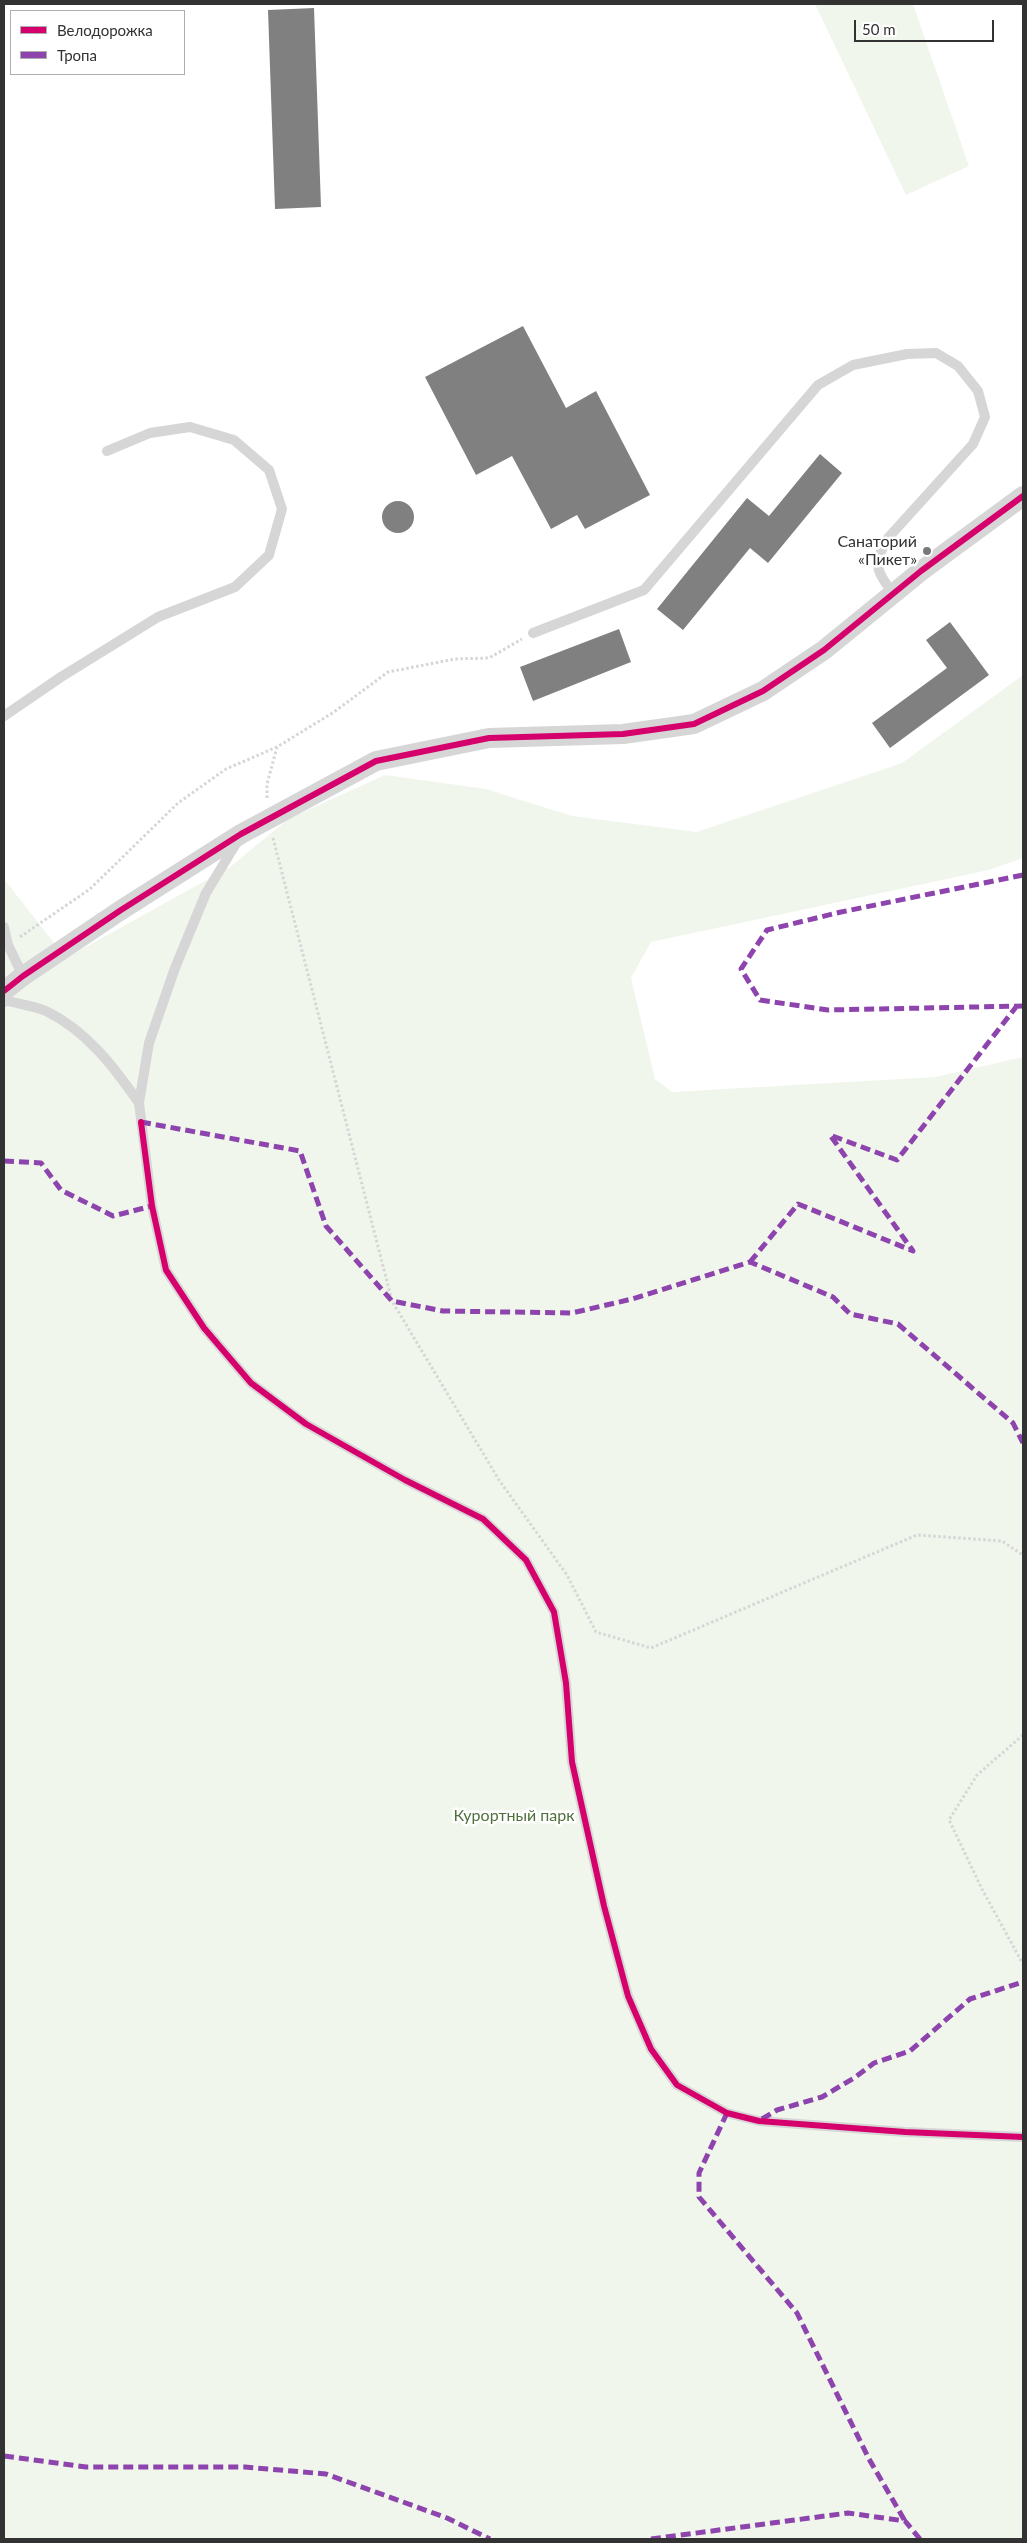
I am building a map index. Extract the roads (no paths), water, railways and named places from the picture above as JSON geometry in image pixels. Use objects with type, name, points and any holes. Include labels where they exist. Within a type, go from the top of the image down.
[{"type":"street","points":[[4,991],[23,976],[241,834],[376,761],[488,738],[623,734],[694,724],[763,691],[824,650],[893,594],[1023,496]]},
{"type":"lane","points":[[533,633],[644,590],[818,385],[853,365],[907,354],[936,353],[958,366],[978,391],[984,417],[973,444],[888,538],[878,556],[878,573],[893,594]]},
{"type":"lane","points":[[4,716],[61,677],[158,617],[235,587],[269,555],[282,509],[269,470],[234,440],[190,427],[150,433],[107,451]]},
{"type":"lane","points":[[241,834],[206,894],[175,968],[149,1043],[139,1104],[152,1206],[166,1270],[210,1335],[251,1383],[306,1424],[405,1480],[483,1519],[526,1560],[554,1612],[566,1683],[572,1762],[604,1906],[628,1996],[652,2049],[677,2085],[727,2112],[759,2121],[905,2132],[1023,2137]]},
{"type":"lane","points":[[4,927],[8,946],[23,976]]},
{"type":"lane","points":[[4,1002],[8,1001],[45,1011],[77,1031],[113,1066],[139,1104]]},
{"type":"place","name":"Санаторий «Пикет»","points":[[927,551]]},
{"type":"park label","name":"Курортный парк","points":[[514,1816]]}]
